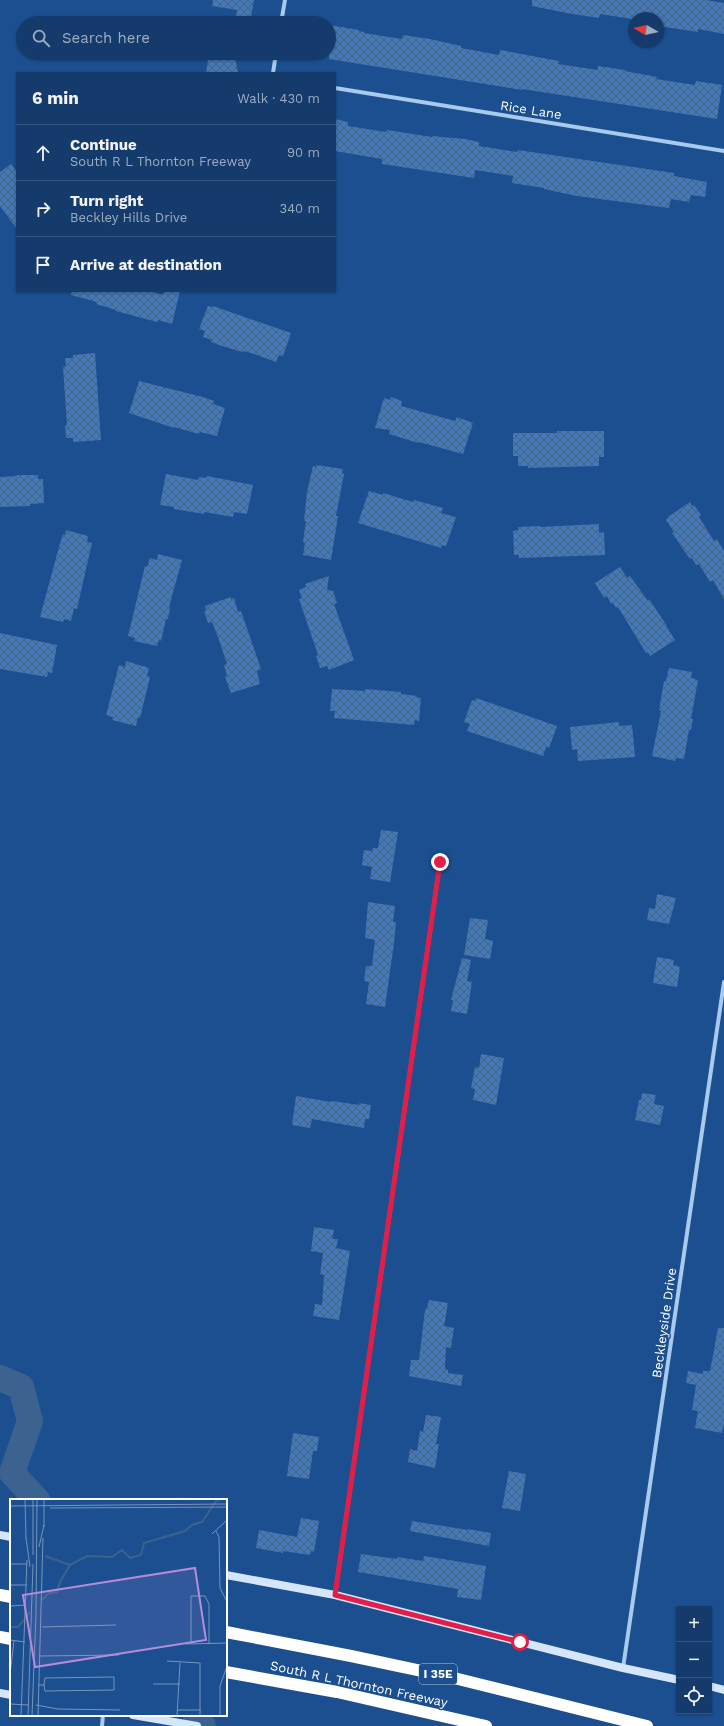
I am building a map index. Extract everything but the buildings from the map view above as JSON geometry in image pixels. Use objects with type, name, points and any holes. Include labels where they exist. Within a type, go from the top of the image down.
[{"type":"highway","points":[[0,1595],[10,1597]]},
{"type":"highway","name":"South R L Thornton Freeway","points":[[227,1632],[442,1675],[647,1726]]},
{"type":"highway","points":[[0,1637],[10,1639]]},
{"type":"highway","name":"South R L Thornton Freeway","points":[[227,1672],[337,1692],[486,1726]]},
{"type":"main road","points":[[0,1535],[10,1537]]},
{"type":"main road","points":[[227,1575],[335,1595],[623,1668],[676,1679]]},
{"type":"main road","points":[[712,1687],[724,1690]]},
{"type":"main road","points":[[0,1693],[10,1694]]},
{"type":"main road","points":[[139,1716],[197,1726]]},
{"type":"street","points":[[282,16],[285,0]]},
{"type":"street","points":[[273,72],[275,60]]},
{"type":"street","name":"Rice Lane","points":[[336,88],[724,152]]},
{"type":"street","points":[[335,1595],[440,862]]},
{"type":"street","name":"Beckleyside Drive","points":[[623,1668],[724,982]]},
{"type":"street","points":[[102,1726],[103,1716]]},
{"type":"waterway","points":[[0,1378],[21,1387],[30,1421],[12,1473],[36,1499]]},
{"type":"waterway","points":[[197,1716],[203,1726]]},
{"type":"route","points":[[440,862],[335,1595],[520,1642]]}]
